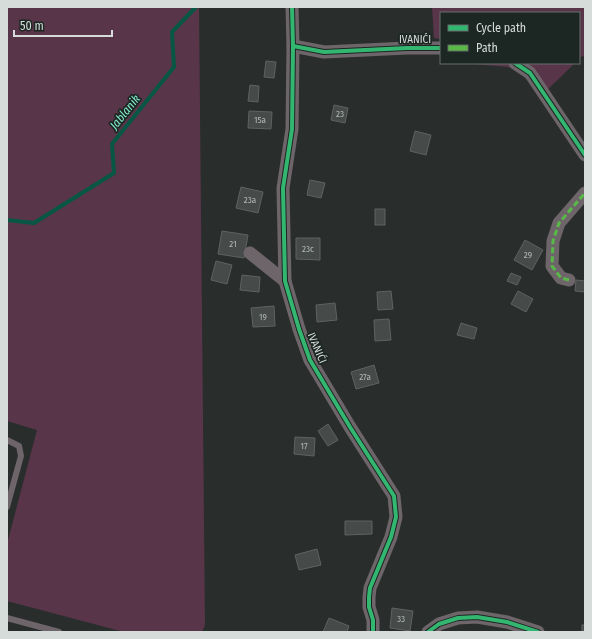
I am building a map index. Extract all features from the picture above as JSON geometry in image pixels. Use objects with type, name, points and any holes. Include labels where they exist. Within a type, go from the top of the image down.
[{"type":"street","name":"IVANIĆI","points":[[292,7],[292,129],[283,188],[285,281],[310,360],[394,496],[396,517],[391,537],[370,588],[369,607],[373,620],[373,632]]},
{"type":"street","name":"IVANIĆI","points":[[293,46],[324,52],[440,48]]},
{"type":"street","points":[[516,64],[530,74],[585,155]]},
{"type":"street","points":[[569,280],[561,278],[552,266],[553,241],[559,223],[585,193]]},
{"type":"street","points":[[250,253],[285,281]]},
{"type":"street","points":[[428,632],[438,624],[458,618],[477,617],[507,622],[538,632]]},
{"type":"lane","points":[[7,440],[19,446],[21,456],[7,508]]},
{"type":"lane","points":[[7,618],[60,632]]},
{"type":"shaded area","points":[[7,7],[199,7],[205,625],[202,632],[124,632],[7,601],[7,544],[37,430],[7,421]]},
{"type":"shaded area","points":[[432,7],[585,7],[585,57],[582,56],[580,58],[580,12],[440,12],[440,39],[434,38]]},
{"type":"shaded area","points":[[474,64],[574,64],[541,96],[517,68]]},
{"type":"building","points":[[266,61],[276,62],[274,78],[264,77]]},
{"type":"building","points":[[250,85],[259,86],[258,102],[248,101]]},
{"type":"building","points":[[334,105],[348,108],[345,123],[331,120]]},
{"type":"building","points":[[249,111],[272,112],[271,129],[248,128]]},
{"type":"building","points":[[415,131],[431,135],[426,155],[410,151]]},
{"type":"building","points":[[310,180],[325,183],[321,198],[307,195]]},
{"type":"building","points":[[241,187],[263,192],[258,213],[236,208]]},
{"type":"building","points":[[375,209],[385,209],[385,225],[375,225]]},
{"type":"building","points":[[222,231],[248,235],[244,258],[218,254]]},
{"type":"building","points":[[296,238],[320,238],[320,260],[296,259]]},
{"type":"building","points":[[525,240],[543,250],[532,270],[514,260]]},
{"type":"building","points":[[216,261],[232,265],[227,284],[211,280]]},
{"type":"building","points":[[511,273],[521,277],[517,285],[507,281]]},
{"type":"building","points":[[242,275],[260,277],[259,292],[240,290]]},
{"type":"building","points":[[576,280],[585,281],[585,292],[575,291]]},
{"type":"building","points":[[391,291],[393,309],[378,310],[377,292]]},
{"type":"building","points":[[518,291],[533,299],[526,312],[511,304]]},
{"type":"building","points":[[335,303],[337,320],[317,322],[316,305]]},
{"type":"building","points":[[274,306],[275,326],[253,327],[251,308]]},
{"type":"building","points":[[389,319],[391,340],[375,341],[374,320]]},
{"type":"building","points":[[461,323],[477,328],[474,339],[457,335]]},
{"type":"building","points":[[374,365],[379,383],[356,389],[351,372]]},
{"type":"building","points":[[328,424],[338,440],[328,446],[318,431]]},
{"type":"building","points":[[295,437],[315,438],[314,456],[294,454]]},
{"type":"building","points":[[345,521],[372,521],[372,534],[345,535]]},
{"type":"building","points":[[317,549],[321,565],[299,570],[295,555]]},
{"type":"building","points":[[392,608],[413,611],[410,631],[390,628]]},
{"type":"building","points":[[329,618],[349,626],[347,632],[323,632]]},
{"type":"building","points":[[582,625],[585,625],[585,632],[582,632]]},
{"type":"waterway","name":"Jablanik","points":[[7,220],[34,223],[114,173],[112,144],[174,67],[172,32],[196,7]]},
{"type":"marked path","points":[[569,280],[561,278],[552,266],[553,241],[559,223],[585,193]]},
{"type":"cycle path","points":[[292,7],[292,129],[283,188],[285,281],[310,360],[394,496],[396,517],[391,537],[370,588],[369,607],[373,620],[373,632]]},
{"type":"cycle path","points":[[293,46],[324,52],[440,48]]},
{"type":"cycle path","points":[[516,64],[530,73],[585,155]]},
{"type":"cycle path","points":[[428,632],[439,624],[458,618],[477,617],[507,622],[538,632]]}]
